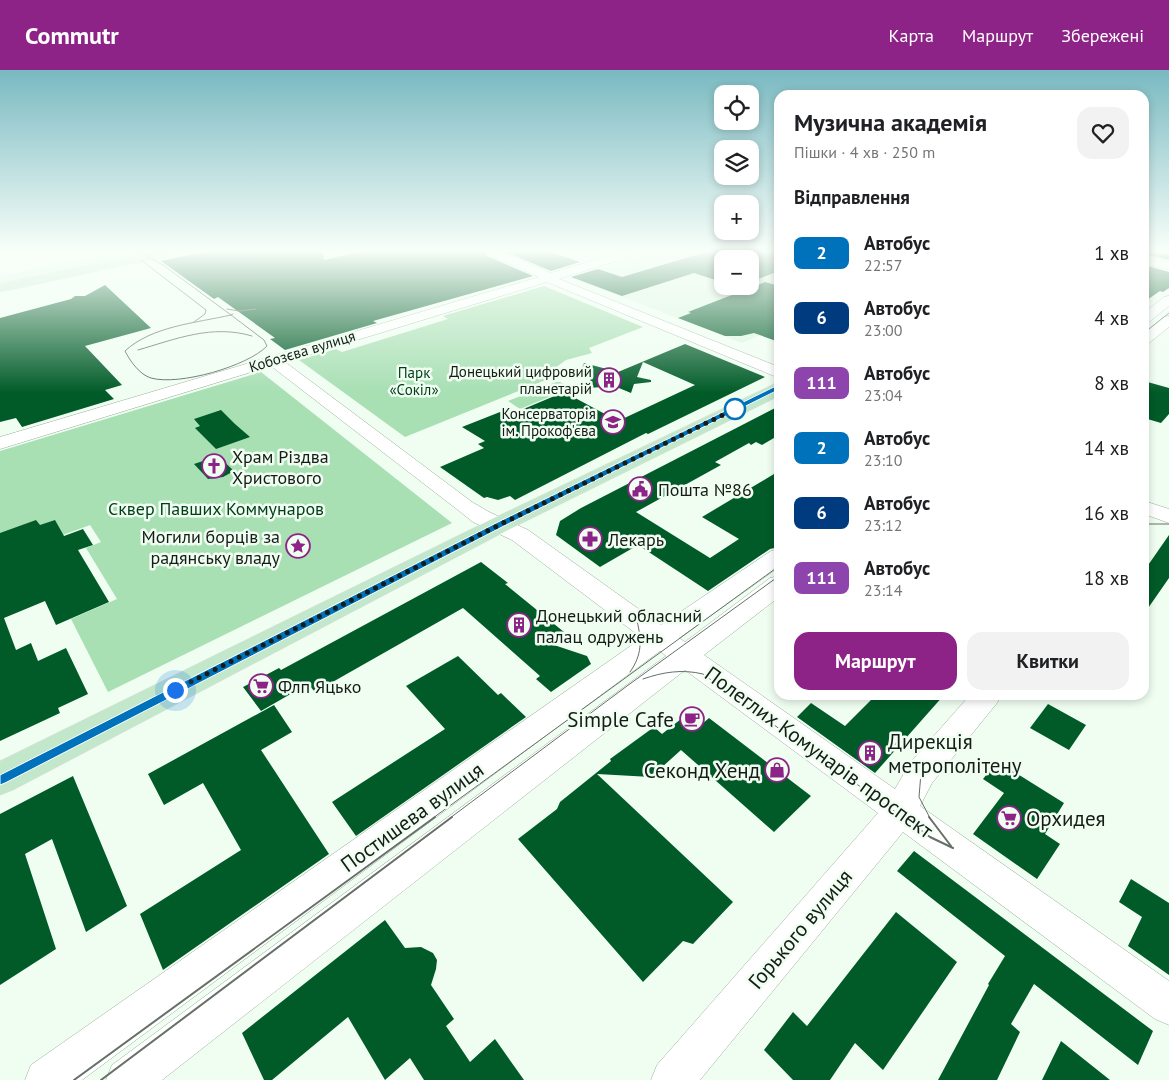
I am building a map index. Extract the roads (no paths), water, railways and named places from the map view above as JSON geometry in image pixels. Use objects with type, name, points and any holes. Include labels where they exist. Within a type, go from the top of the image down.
[{"type":"main road","points":[[0,779],[499,525],[774,390]]},
{"type":"street","name":"Кобозєва вулиця","points":[[0,443],[476,299]]},
{"type":"street","points":[[596,299],[774,371]]},
{"type":"street","points":[[1149,315],[1169,300]]},
{"type":"street","points":[[1149,336],[1169,320]]},
{"type":"street","name":"Полеглих Комунарів проспект","points":[[272,360],[465,506],[481,517],[520,535],[1169,1005]]},
{"type":"street","points":[[1149,510],[1169,517]]},
{"type":"street","name":"Постишева вулиця","points":[[46,1080],[774,560]]},
{"type":"street","name":"Постишева вулиця","points":[[127,1080],[663,640],[774,586]]},
{"type":"street","name":"Горького вулиця","points":[[672,1080],[900,810],[921,773],[983,700]]},
{"type":"tram line","points":[[192,299],[206,310],[205,314],[194,322]]},
{"type":"tram line","points":[[209,299],[231,315]]},
{"type":"tram line","points":[[227,309],[239,311],[256,309]]},
{"type":"tram line","points":[[1149,329],[1169,313]]},
{"type":"tram line","points":[[231,315],[264,340],[267,346],[245,361],[212,373],[178,379],[163,380],[151,378],[139,371],[125,351],[148,336],[161,331],[189,323],[231,315]]},
{"type":"tram line","points":[[138,350],[194,334],[208,332],[237,333],[252,336]]},
{"type":"tram line","points":[[252,360],[272,360]]},
{"type":"tram line","points":[[1149,524],[1169,524]]},
{"type":"tram line","points":[[433,818],[774,570]]},
{"type":"tram line","points":[[450,818],[774,580]]},
{"type":"tram line","points":[[630,672],[637,660],[640,648],[637,621]]},
{"type":"tram line","points":[[643,679],[673,672],[703,674],[904,818]]},
{"type":"tram line","points":[[921,773],[919,797],[930,818]]},
{"type":"tram line","points":[[74,1080],[435,817]]},
{"type":"tram line","points":[[101,1080],[452,817]]},
{"type":"tram line","points":[[902,817],[930,837],[953,848]]},
{"type":"tram line","points":[[929,817],[951,846]]},
{"type":"place","name":"Донецький цифровий планетарій","points":[[609,380]]},
{"type":"place","name":"Консерваторія ім. Прокоф'єва","points":[[613,422]]},
{"type":"place","name":"Храм Різдва Христового","points":[[214,466]]},
{"type":"place","name":"Пошта №86","points":[[640,489]]},
{"type":"place","name":"Лекарь","points":[[590,539]]},
{"type":"place","name":"Могили борців за радянську владу","points":[[298,546]]},
{"type":"place","name":"Донецький обласний палац одружень","points":[[519,625]]},
{"type":"place","name":"Флп Яцько","points":[[261,686]]},
{"type":"place","name":"Simple Cafe","points":[[692,719]]},
{"type":"place","name":"Дирекція метрополітену","points":[[870,753]]},
{"type":"place","name":"Секонд Хенд","points":[[777,770]]},
{"type":"place","name":"Орхидея","points":[[1009,818]]},
{"type":"park label","name":"Парк «Сокіл»","points":[[414,380]]},
{"type":"park label","name":"Сквер Павших Коммунаров","points":[[216,508]]}]
